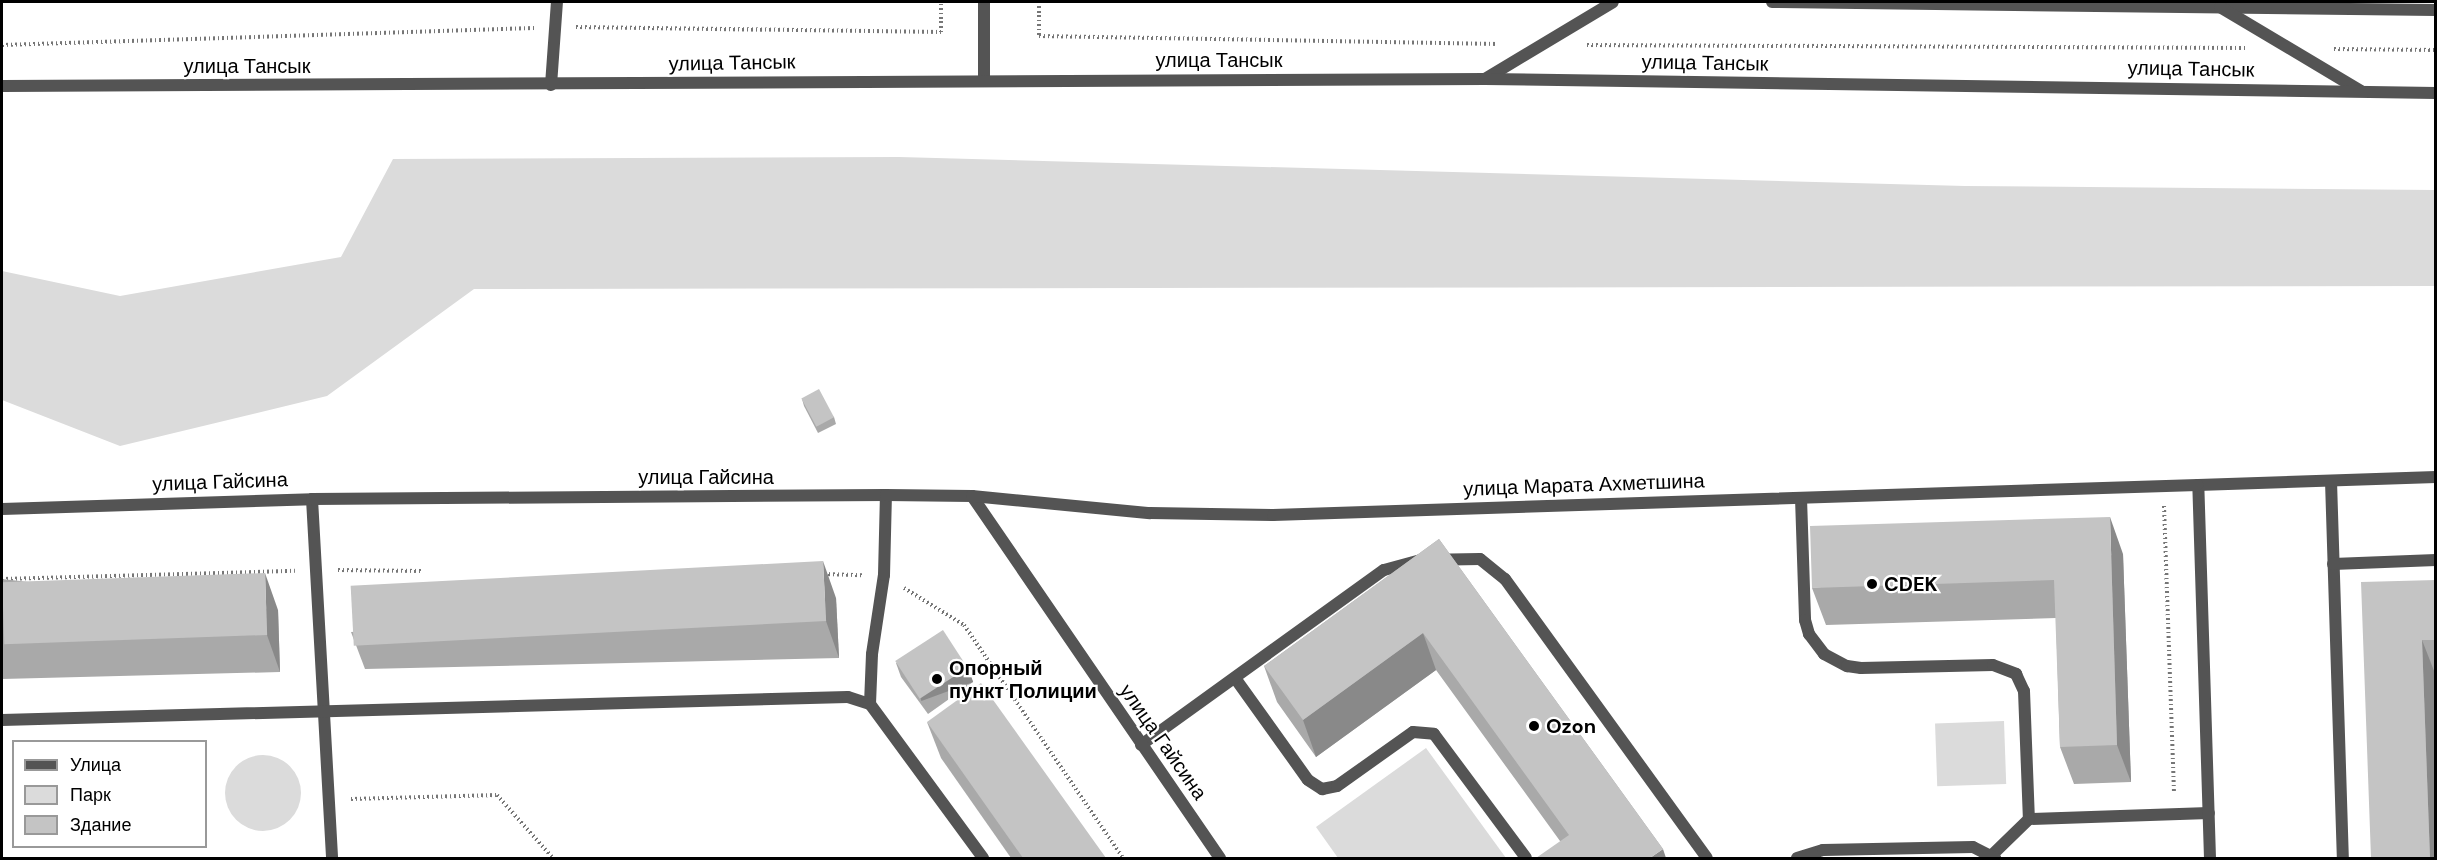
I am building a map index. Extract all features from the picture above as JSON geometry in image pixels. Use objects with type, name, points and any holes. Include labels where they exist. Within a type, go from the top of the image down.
[{"type":"street","points":[[551,85],[556,2]]},
{"type":"street","points":[[984,2],[984,79]]},
{"type":"street","points":[[1485,79],[1613,2]]},
{"type":"street","points":[[1772,2],[2218,4],[2436,10]]},
{"type":"street","points":[[2218,4],[2361,91]]},
{"type":"street","name":"улица Тансык","points":[[2,86],[551,85],[984,79],[1485,79],[2436,93]]},
{"type":"street","name":"улица Марата Ахметшина","points":[[972,496],[1104,510],[1240,515],[2436,477]]},
{"type":"street","points":[[2331,481],[2343,858]]},
{"type":"street","points":[[2198,485],[2210,858]]},
{"type":"street","points":[[870,704],[872,654],[884,575],[886,495]]},
{"type":"street","name":"улица Гайсина","points":[[2,509],[312,499],[972,496],[1220,858]]},
{"type":"street","points":[[1801,498],[1805,620],[1809,634],[1824,654],[1841,664],[1862,668],[1993,664],[2016,674],[2024,691],[2029,819]]},
{"type":"street","points":[[312,499],[313,570],[325,713],[332,858]]},
{"type":"street","points":[[1141,745],[1384,570],[1422,560],[1480,559],[1505,579],[1707,858]]},
{"type":"street","points":[[2333,564],[2436,560]]},
{"type":"street","points":[[1235,678],[1308,780],[1322,789],[1337,786],[1413,732],[1434,734],[1526,858]]},
{"type":"street","points":[[2,720],[848,697],[870,704],[983,858]]},
{"type":"street","points":[[1797,858],[1823,850],[1973,847],[1993,857],[2029,819],[2209,813]]},
{"type":"path","points":[[2,45],[554,27],[941,32],[941,2]]},
{"type":"path","points":[[1039,2],[1039,36],[1542,44],[2436,50]]},
{"type":"path","points":[[2163,486],[2175,814]]},
{"type":"path","points":[[2,579],[313,570],[432,571]]},
{"type":"path","points":[[813,574],[884,575],[964,625],[1124,858]]},
{"type":"path","points":[[330,799],[496,795],[553,858]]},
{"type":"green space","points":[[899,157],[1965,186],[2435,190],[2435,286],[474,289],[327,396],[120,446],[2,400],[2,271],[120,296],[341,257],[393,159]]},
{"type":"green space","points":[[2004,721],[2006,784],[1937,786],[1935,723]]},
{"type":"green space","points":[[1426,748],[1506,858],[1338,858],[1316,827]]},
{"type":"green space","points":[[271,755],[284,761],[295,772],[301,785],[299,808],[284,825],[271,831],[255,831],[242,825],[227,808],[225,785],[231,772],[248,757]]},
{"type":"building","points":[[819,389],[834,417],[816,427],[801,398]]},
{"type":"building","points":[[2110,517],[2117,745],[2060,747],[2054,580],[1812,588],[1810,526]]},
{"type":"building","points":[[1439,539],[1663,849],[1650,858],[1536,858],[1569,835],[1423,633],[1303,720],[1264,666]]},
{"type":"building","points":[[823,561],[826,621],[354,646],[351,586]]},
{"type":"building","points":[[265,573],[267,635],[4,644],[2,582]]},
{"type":"building","points":[[2436,580],[2436,640],[2422,640],[2430,858],[2371,858],[2361,582]]},
{"type":"building","name":"Опорный пункт Полиции","points":[[943,630],[968,668],[920,699],[895,661]]},
{"type":"building","points":[[981,683],[1106,858],[1023,858],[927,722]]},
{"type":"place","name":"CDEK","points":[[1872,584]]},
{"type":"place","name":"Опорный пункт Полиции","points":[[937,679]]},
{"type":"place","name":"Ozon","points":[[1534,726]]}]
